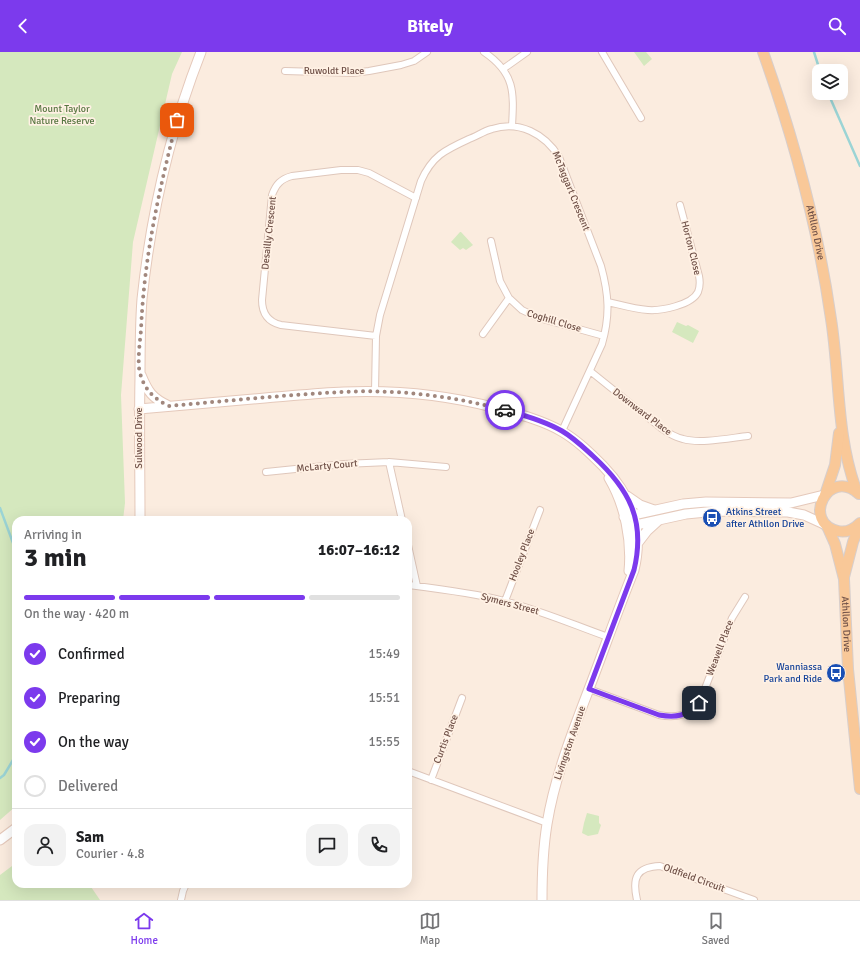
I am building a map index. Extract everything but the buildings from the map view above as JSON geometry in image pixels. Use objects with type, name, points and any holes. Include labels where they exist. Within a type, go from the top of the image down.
[{"type":"main road","name":"Athllon Drive","points":[[762,52],[786,121],[814,224],[824,272],[831,320],[841,419],[848,465],[859,493]]},
{"type":"main road","name":"Athllon Drive","points":[[841,419],[835,465],[825,495],[821,502],[820,510],[822,518],[827,525],[835,544],[844,579],[848,669],[860,789]]},
{"type":"main road","points":[[825,495],[832,489],[840,486],[849,487],[859,493]]},
{"type":"main road","name":"Athllon Drive","points":[[844,579],[853,542],[860,523]]},
{"type":"main road","points":[[827,525],[836,530],[845,531],[854,528],[860,523]]},
{"type":"street","name":"Sulwood Drive","points":[[140,516],[139,408],[142,300],[149,246],[156,203],[177,120],[187,87],[201,52]]},
{"type":"street","name":"Ruwoldt Place","points":[[285,71],[352,73],[369,71],[414,61],[427,52]]},
{"type":"street","points":[[484,52],[503,69],[512,87],[514,100],[512,126]]},
{"type":"street","points":[[503,69],[527,52]]},
{"type":"street","points":[[602,52],[641,118]]},
{"type":"street","name":"McTaggart Crescent","points":[[375,392],[376,336],[380,315],[426,169],[434,158],[445,150],[491,129],[512,126],[532,132],[543,138],[553,147],[559,157],[601,266],[606,284],[608,310],[604,336],[590,371],[562,431]]},
{"type":"street","name":"Desailly Crescent","points":[[376,336],[281,325],[265,315],[262,308],[262,300],[272,196],[275,188],[283,179],[292,176],[353,169],[369,173],[416,198]]},
{"type":"street","name":"Horton Close","points":[[608,302],[650,310],[666,308],[687,302],[696,295],[700,284],[699,276],[680,205]]},
{"type":"street","name":"Coghill Close","points":[[491,241],[500,281],[509,298],[522,310],[538,318],[604,336]]},
{"type":"street","points":[[483,334],[509,298]]},
{"type":"street","name":"Downward Place","points":[[590,371],[660,428],[671,435],[689,440],[748,436]]},
{"type":"street","points":[[140,372],[148,392],[159,401],[169,406]]},
{"type":"street","name":"Livingston Avenue","points":[[139,408],[343,392],[375,392],[427,395],[478,403],[528,417],[562,431],[578,442],[615,478],[627,496],[636,524],[637,544],[634,570],[624,593]]},
{"type":"street","points":[[389,462],[401,516]]},
{"type":"street","name":"McLarty Court","points":[[266,472],[344,464],[389,462],[446,467]]},
{"type":"street","name":"Livingston Avenue","points":[[542,900],[542,870],[547,823],[562,764],[629,578],[630,549],[624,517],[615,489],[600,463]]},
{"type":"street","points":[[624,517],[683,504],[706,502],[791,503],[825,495]]},
{"type":"street","points":[[627,496],[640,504],[655,510]]},
{"type":"street","name":"Hooley Place","points":[[505,601],[540,510]]},
{"type":"street","points":[[626,527],[660,519],[717,511],[782,512],[804,515],[827,525]]},
{"type":"street","points":[[637,544],[647,531],[660,519]]},
{"type":"street","points":[[412,563],[417,586]]},
{"type":"street","name":"Symers Street","points":[[412,585],[473,594],[505,601],[608,637]]},
{"type":"street","name":"Weavell Place","points":[[589,689],[659,715],[669,717],[680,716],[693,710],[701,699],[732,618],[745,597]]},
{"type":"street","name":"Curtis Place","points":[[431,780],[462,698]]},
{"type":"street","points":[[412,773],[547,823]]},
{"type":"street","points":[[0,840],[12,831]]},
{"type":"street","name":"Oldfield Circuit","points":[[637,900],[634,885],[638,874],[651,866],[660,866],[754,900]]},
{"type":"street","points":[[182,900],[182,891],[184,888]]},
{"type":"green space","name":"Mount Taylor Nature Reserve","points":[[0,52],[182,52],[172,74],[133,242],[121,395],[125,503],[123,516],[12,516],[12,810],[0,820]]},
{"type":"green space","points":[[634,52],[646,52],[652,59],[644,66]]},
{"type":"green space","points":[[460,232],[473,245],[466,250],[463,248],[460,250],[451,242]]},
{"type":"green space","points":[[677,322],[686,326],[688,325],[699,331],[693,343],[672,332]]},
{"type":"green space","points":[[587,813],[599,816],[599,823],[601,825],[598,834],[588,836],[582,833]]},
{"type":"green space","points":[[12,866],[12,888],[92,888],[100,900],[0,900],[0,875]]},
{"type":"waterway","points":[[814,52],[818,64]]},
{"type":"waterway","points":[[831,100],[860,166]]},
{"type":"waterway","points":[[0,508],[12,540]]},
{"type":"waterway","points":[[0,778],[4,775],[12,762]]},
{"type":"way so far","points":[[177,120],[156,203],[142,300],[140,372],[148,392],[152,396],[169,406],[343,392],[402,393],[461,400],[505,410]]},
{"type":"place","name":"Atkins Street after Athllon Drive","points":[[712,518]]},
{"type":"place","name":"Wanniassa Park and Ride","points":[[836,673]]},
{"type":"route","points":[[505,410],[553,427],[562,431],[578,442],[615,478],[627,496],[634,515],[636,524],[637,550],[634,570],[624,593],[589,689],[659,715],[669,717],[680,716],[689,712],[699,703]]}]
